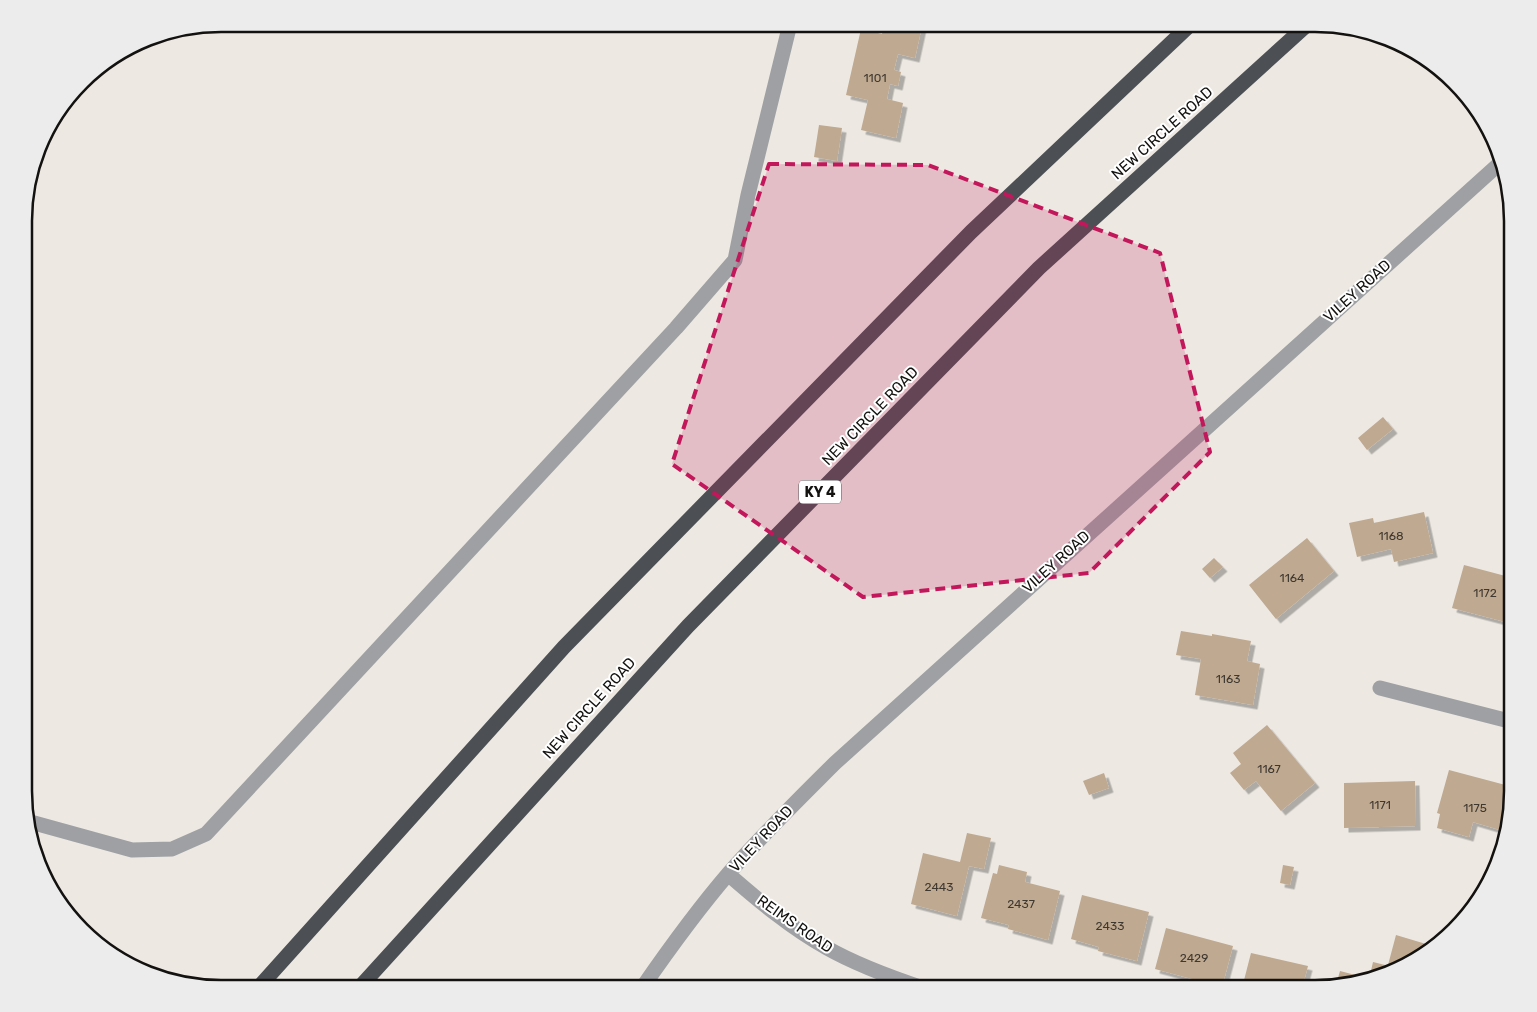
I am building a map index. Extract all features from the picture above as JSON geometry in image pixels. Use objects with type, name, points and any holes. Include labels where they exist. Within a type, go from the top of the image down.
[{"type":"highway","points":[[265,980],[564,646],[971,232],[1183,32]]},
{"type":"highway","name":"NEW CIRCLE ROAD","points":[[366,980],[688,626],[1032,275],[1299,32]]},
{"type":"street","points":[[35,823],[132,850],[172,848],[206,834],[682,322],[735,260],[748,195],[788,32]]},
{"type":"street","name":"VILEY ROAD","points":[[648,980],[686,927],[728,874],[781,816],[835,763],[1496,167]]},
{"type":"street","points":[[1380,688],[1504,720]]},
{"type":"street","name":"REIMS ROAD","points":[[728,874],[778,916],[827,948],[882,974],[900,980]]},
{"type":"highlighted area","points":[[769,164],[928,165],[1160,253],[1210,452],[1089,573],[863,597],[672,464]]},
{"type":"building","points":[[860,32],[882,34],[882,32],[921,32],[915,58],[898,54],[894,70],[901,72],[898,86],[890,84],[887,99],[903,103],[896,138],[861,130],[868,100],[846,95]]},
{"type":"building","points":[[819,125],[842,128],[837,161],[814,157]]},
{"type":"building","points":[[1383,417],[1393,429],[1367,450],[1358,438]]},
{"type":"building","points":[[1424,512],[1433,553],[1394,562],[1391,549],[1357,557],[1349,523],[1373,518],[1374,523]]},
{"type":"building","points":[[1307,538],[1334,571],[1276,619],[1249,585]]},
{"type":"building","points":[[1214,558],[1223,567],[1210,578],[1202,569]]},
{"type":"building","points":[[1464,565],[1504,576],[1504,622],[1452,608]]},
{"type":"building","points":[[1181,631],[1251,641],[1247,661],[1260,664],[1253,705],[1195,695],[1201,659],[1176,655]]},
{"type":"building","points":[[1267,725],[1315,783],[1281,811],[1256,781],[1244,790],[1230,773],[1241,764],[1233,753]]},
{"type":"building","points":[[1449,770],[1504,785],[1503,815],[1500,830],[1473,822],[1469,837],[1437,828],[1440,814],[1437,813]]},
{"type":"building","points":[[1104,773],[1109,788],[1089,795],[1083,781]]},
{"type":"building","points":[[1415,781],[1416,826],[1344,828],[1344,783]]},
{"type":"building","points":[[967,833],[991,838],[984,869],[969,866],[957,916],[911,904],[923,853],[960,862]]},
{"type":"building","points":[[999,865],[1027,872],[1025,882],[1060,891],[1048,940],[1008,929],[1009,925],[981,918],[993,873],[997,874]]},
{"type":"building","points":[[1283,865],[1294,867],[1290,885],[1280,883]]},
{"type":"building","points":[[1082,895],[1149,912],[1137,961],[1098,951],[1099,947],[1071,939]]},
{"type":"building","points":[[1166,928],[1233,946],[1224,980],[1196,980],[1155,969]]},
{"type":"building","points":[[1396,935],[1425,944],[1410,954],[1388,965]]},
{"type":"building","points":[[1251,953],[1308,966],[1304,980],[1244,980]]},
{"type":"building","points":[[1373,962],[1387,965],[1376,969],[1371,971]]},
{"type":"building","points":[[1340,971],[1356,975],[1352,976],[1338,978]]}]
